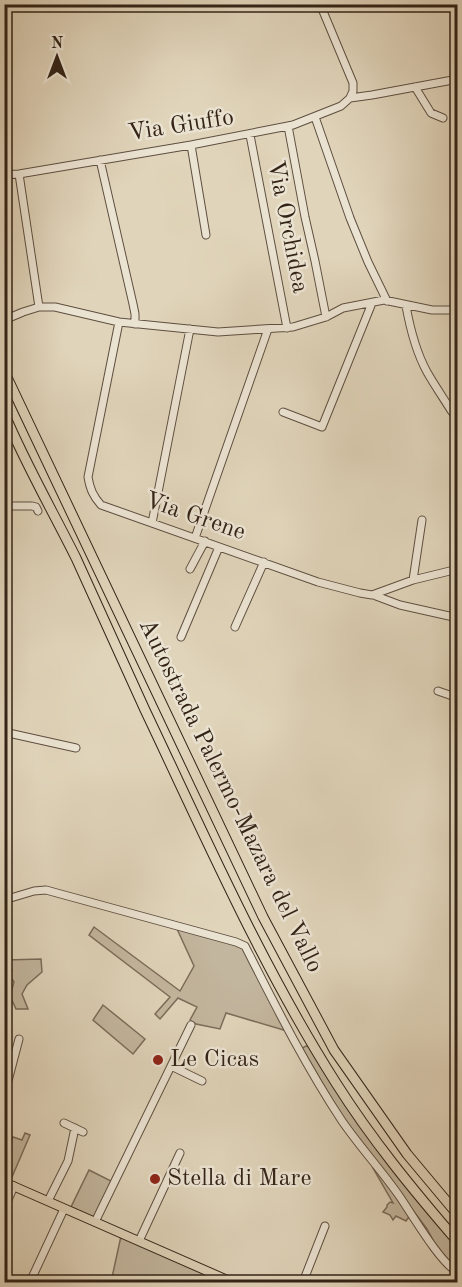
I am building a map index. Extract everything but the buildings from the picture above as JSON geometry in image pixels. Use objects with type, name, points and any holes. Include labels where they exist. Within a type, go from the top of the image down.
[{"type":"highway","name":"Autostrada Palermo-Mazara del Vallo","points":[[4,371],[262,917],[334,1050],[407,1154],[458,1215]]},
{"type":"highway","name":"Autostrada Palermo-Mazara del Vallo","points":[[4,413],[75,557],[252,934],[293,1011],[336,1083],[375,1140],[458,1242]]},
{"type":"main road","points":[[4,1182],[232,1282]]},
{"type":"street","points":[[320,4],[353,83],[351,95],[458,79]]},
{"type":"street","points":[[415,87],[431,113],[443,118]]},
{"type":"street","name":"Via Giuffo","points":[[4,175],[250,135],[315,117],[341,106],[351,95]]},
{"type":"street","points":[[315,117],[350,218],[387,300]]},
{"type":"street","points":[[288,126],[326,317]]},
{"type":"street","name":"Via Orchidea","points":[[250,135],[287,328]]},
{"type":"street","points":[[191,145],[206,235]]},
{"type":"street","points":[[100,160],[133,303],[135,324]]},
{"type":"street","points":[[19,174],[39,306]]},
{"type":"street","points":[[4,320],[39,306],[55,307],[119,322],[218,332],[287,328],[326,317],[343,308],[387,300],[432,310],[458,310]]},
{"type":"street","points":[[283,412],[322,427],[372,303]]},
{"type":"street","points":[[406,306],[427,371],[456,413]]},
{"type":"street","name":"Via Grene","points":[[119,322],[88,477],[94,498],[101,505],[318,582],[360,593],[372,595],[413,580],[458,569]]},
{"type":"street","points":[[152,523],[190,329]]},
{"type":"street","points":[[195,538],[268,329]]},
{"type":"street","points":[[4,506],[32,506],[38,511]]},
{"type":"street","points":[[413,580],[422,520]]},
{"type":"street","points":[[190,569],[204,541]]},
{"type":"street","points":[[180,637],[219,547]]},
{"type":"street","points":[[235,627],[264,562]]},
{"type":"street","points":[[376,596],[458,618]]},
{"type":"street","points":[[438,691],[458,698]]},
{"type":"street","points":[[4,732],[76,748]]},
{"type":"street","points":[[4,900],[34,891],[46,890],[244,946],[288,1029],[342,1121],[399,1194],[437,1252],[452,1270],[458,1272]]},
{"type":"street","points":[[95,1222],[191,1025]]},
{"type":"street","points":[[15,1095],[5,1093],[18,1039]]},
{"type":"street","points":[[171,1066],[202,1081]]},
{"type":"street","points":[[64,1123],[83,1132]]},
{"type":"street","points":[[48,1202],[68,1161],[75,1128]]},
{"type":"street","points":[[142,1243],[180,1153]]},
{"type":"street","points":[[4,1209],[14,1186]]},
{"type":"street","points":[[30,1282],[64,1209]]},
{"type":"street","points":[[303,1282],[325,1226]]},
{"type":"shaded area","points":[[94,927],[180,991],[194,966],[177,929],[239,946],[244,950],[287,1031],[226,1013],[220,1029],[196,1024],[190,1020],[197,1007],[178,998],[160,1019],[155,1014],[170,997],[89,935]]},
{"type":"shaded area","points":[[41,959],[42,972],[27,985],[22,994],[28,1009],[16,1009],[10,996],[14,982],[10,976],[12,970],[7,967],[6,960]]},
{"type":"shaded area","points":[[103,1005],[145,1039],[133,1054],[93,1020]]},
{"type":"shaded area","points":[[309,1047],[360,1125],[397,1175],[457,1246],[457,1270],[443,1257],[427,1229],[342,1117],[302,1048]]},
{"type":"shaded area","points":[[25,1133],[30,1135],[12,1177],[5,1173],[5,1157],[13,1137],[22,1140]]},
{"type":"shaded area","points":[[373,1168],[411,1218],[406,1221],[396,1216],[393,1220],[390,1215],[383,1212],[390,1202],[393,1203]]},
{"type":"shaded area","points":[[89,1170],[113,1182],[93,1217],[71,1207]]},
{"type":"shaded area","points":[[121,1236],[225,1282],[111,1282]]},
{"type":"place","name":"Le Cicas","points":[[158,1060]]},
{"type":"place","name":"Stella di Mare","points":[[155,1179]]}]
